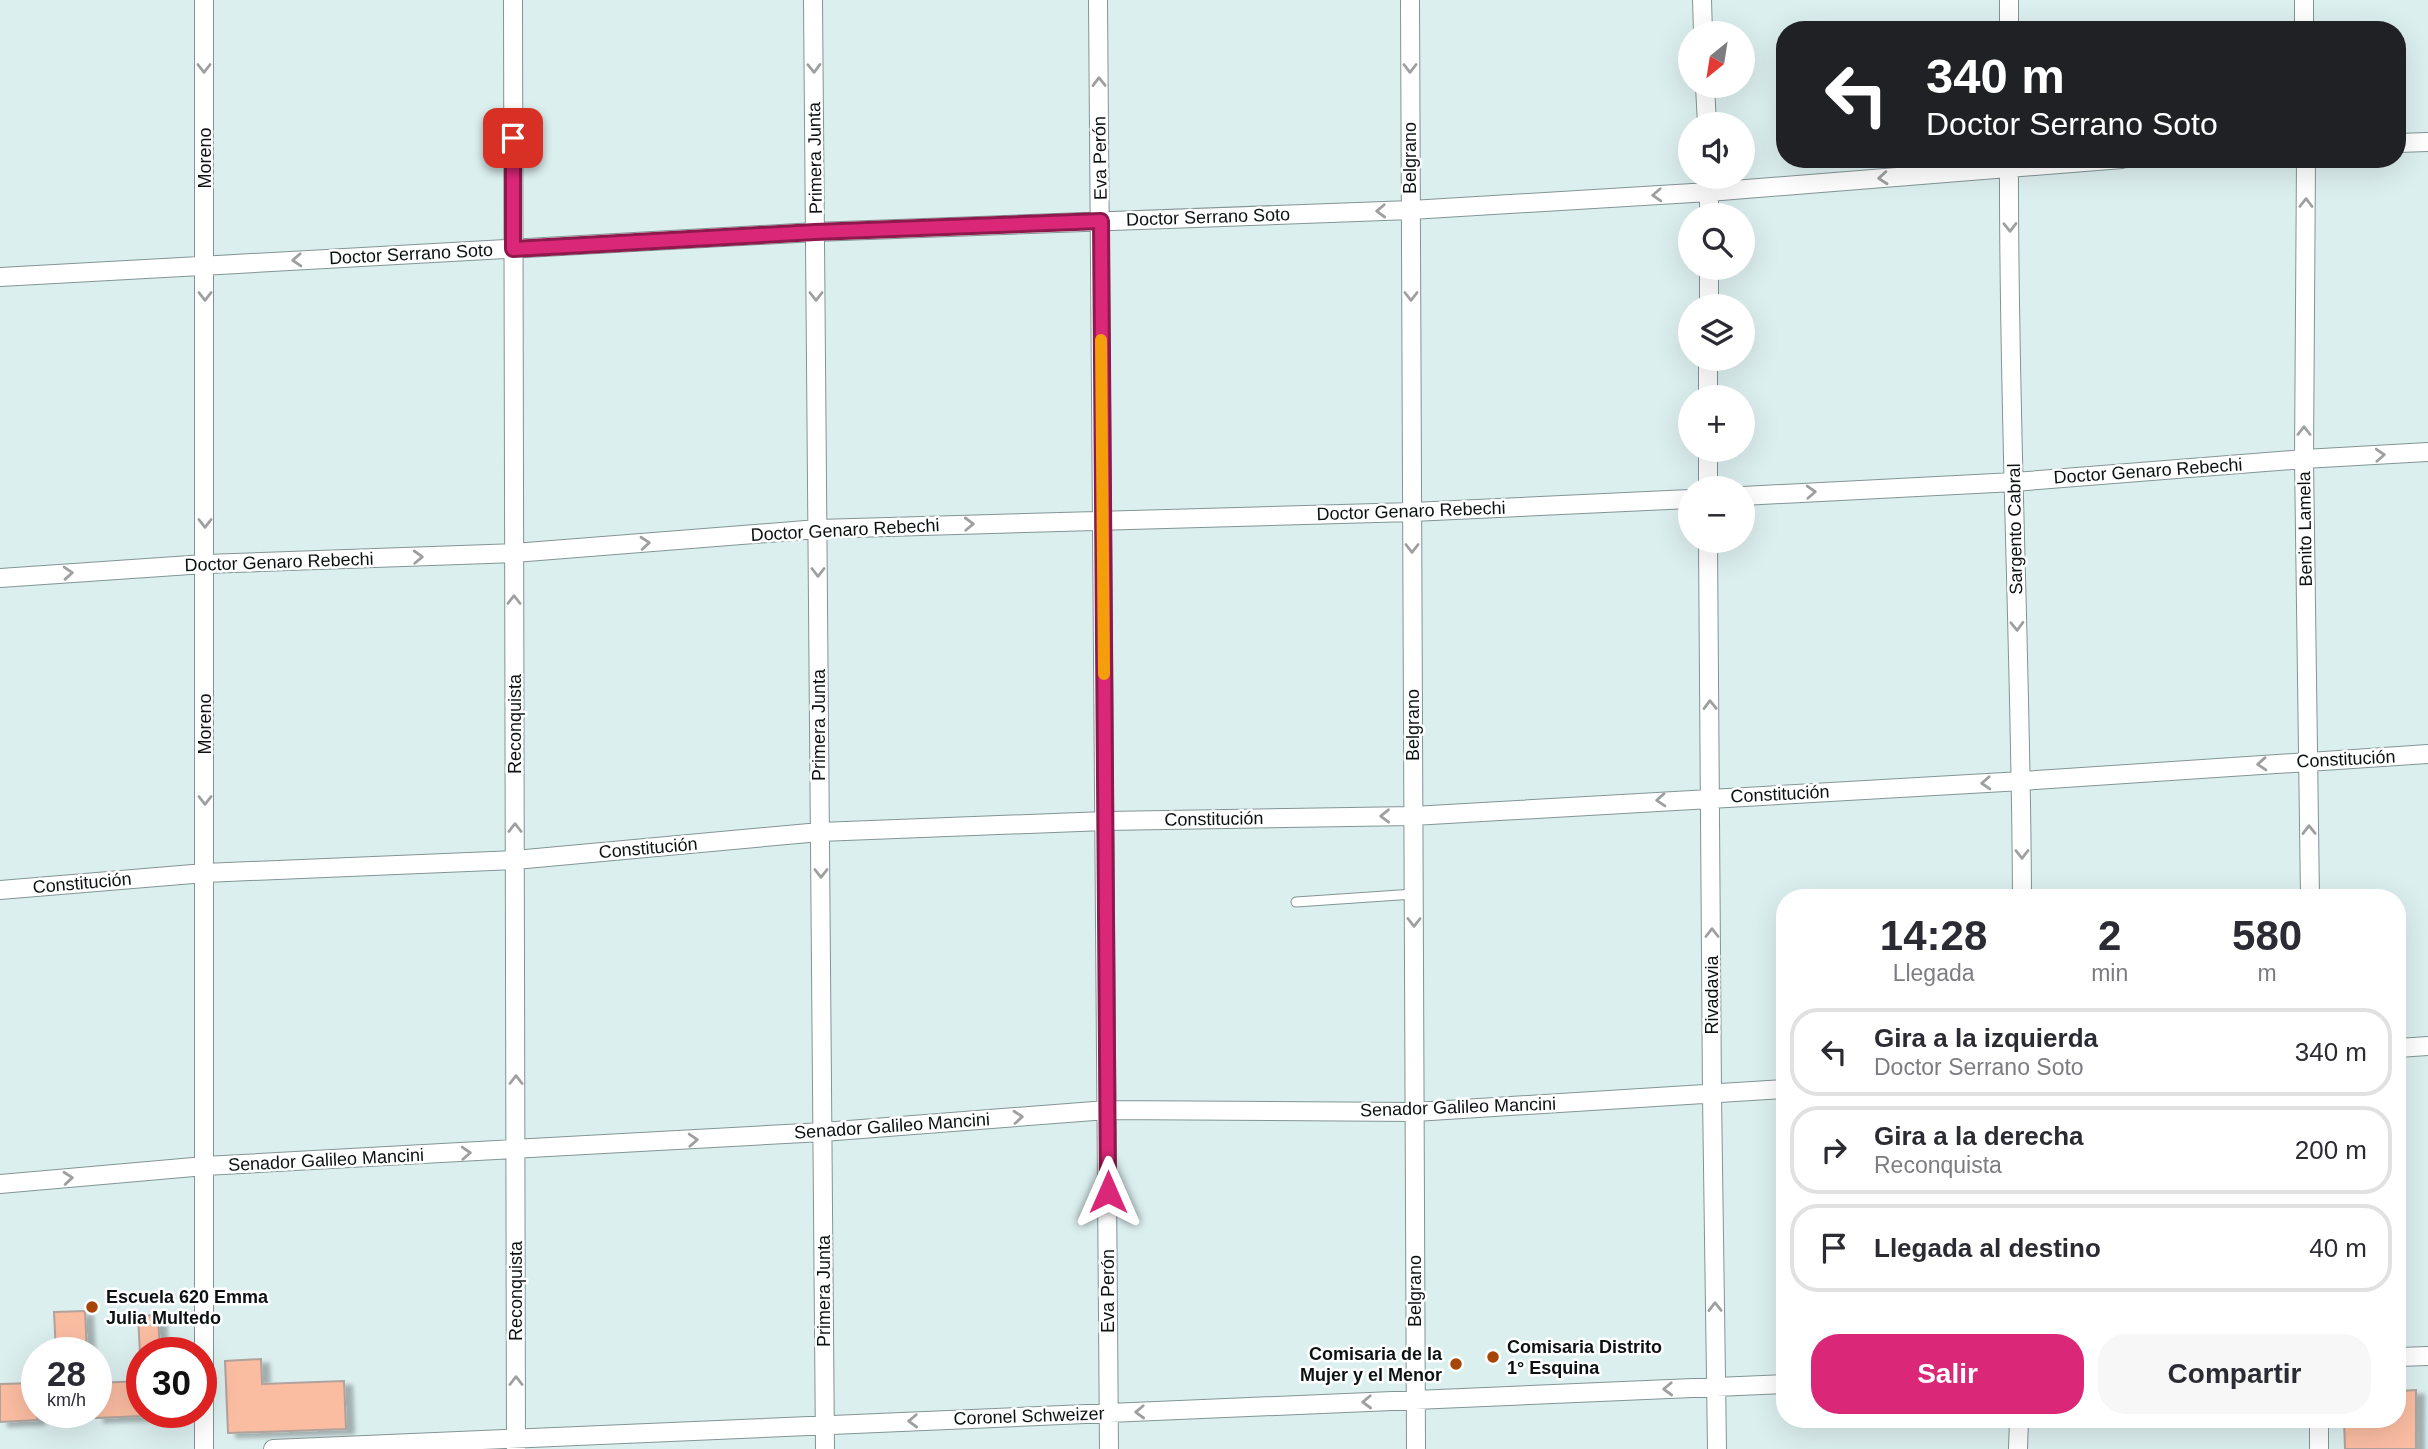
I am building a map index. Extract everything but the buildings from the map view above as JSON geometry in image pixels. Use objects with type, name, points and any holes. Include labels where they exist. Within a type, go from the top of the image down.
[{"type":"street","name":"Moreno","points":[[204,0],[204,1449]]},
{"type":"street","name":"Reconquista","points":[[513,0],[516,1444]]},
{"type":"street","name":"Primera Junta","points":[[813,0],[825,1449]]},
{"type":"street","name":"Eva Perón","points":[[1098,0],[1109,1449]]},
{"type":"street","name":"Belgrano","points":[[1410,0],[1416,1449]]},
{"type":"street","points":[[1702,0],[1703,21]]},
{"type":"street","points":[[2009,0],[2009,21]]},
{"type":"street","points":[[2304,0],[2304,21]]},
{"type":"street","points":[[2406,143],[2428,142]]},
{"type":"street","name":"Doctor Serrano Soto","points":[[1755,181],[1949,168]]},
{"type":"street","name":"Sargento Cabral","points":[[2009,168],[2022,889]]},
{"type":"street","name":"Benito Lamela","points":[[2306,168],[2304,459],[2310,889]]},
{"type":"street","name":"Doctor Serrano Soto","points":[[0,277],[815,232],[1410,210],[1678,187]]},
{"type":"street","name":"Doctor Genaro Rebechi","points":[[1755,495],[2014,482],[2428,452]]},
{"type":"street","name":"Doctor Genaro Rebechi","points":[[0,578],[205,564],[514,553],[818,529],[1412,512],[1678,500]]},
{"type":"street","name":"Rivadavia","points":[[1708,553],[1717,1449]]},
{"type":"street","name":"Constitución","points":[[0,890],[205,873],[515,860],[820,832],[1105,821],[1413,816],[2022,781],[2428,754]]},
{"type":"street","points":[[2406,1047],[2428,1046]]},
{"type":"street","name":"Senador Galileo Mancini","points":[[0,1184],[205,1166],[516,1151],[823,1132],[1107,1110],[1415,1112],[1776,1091]]},
{"type":"street","points":[[2406,1357],[2428,1356]]},
{"type":"street","name":"Coronel Schweizer","points":[[273,1449],[516,1444],[825,1425],[1776,1384]]},
{"type":"street","points":[[2018,1449],[2019,1428]]},
{"type":"street","points":[[2319,1428],[2319,1449]]},
{"type":"lane","points":[[1296,902],[1414,894]]},
{"type":"slow traffic","points":[[1101,340],[1104,674]]},
{"type":"place","name":"Escuela 620 Emma Julia Multedo","points":[[92,1307]]},
{"type":"place","name":"Comisaria Distrito 1° Esquina","points":[[1493,1357]]},
{"type":"place","name":"Comisaria de la Mujer y el Menor","points":[[1456,1364]]},
{"type":"route","points":[[513,138],[513,249],[815,232],[1101,221],[1108,1192]]}]
